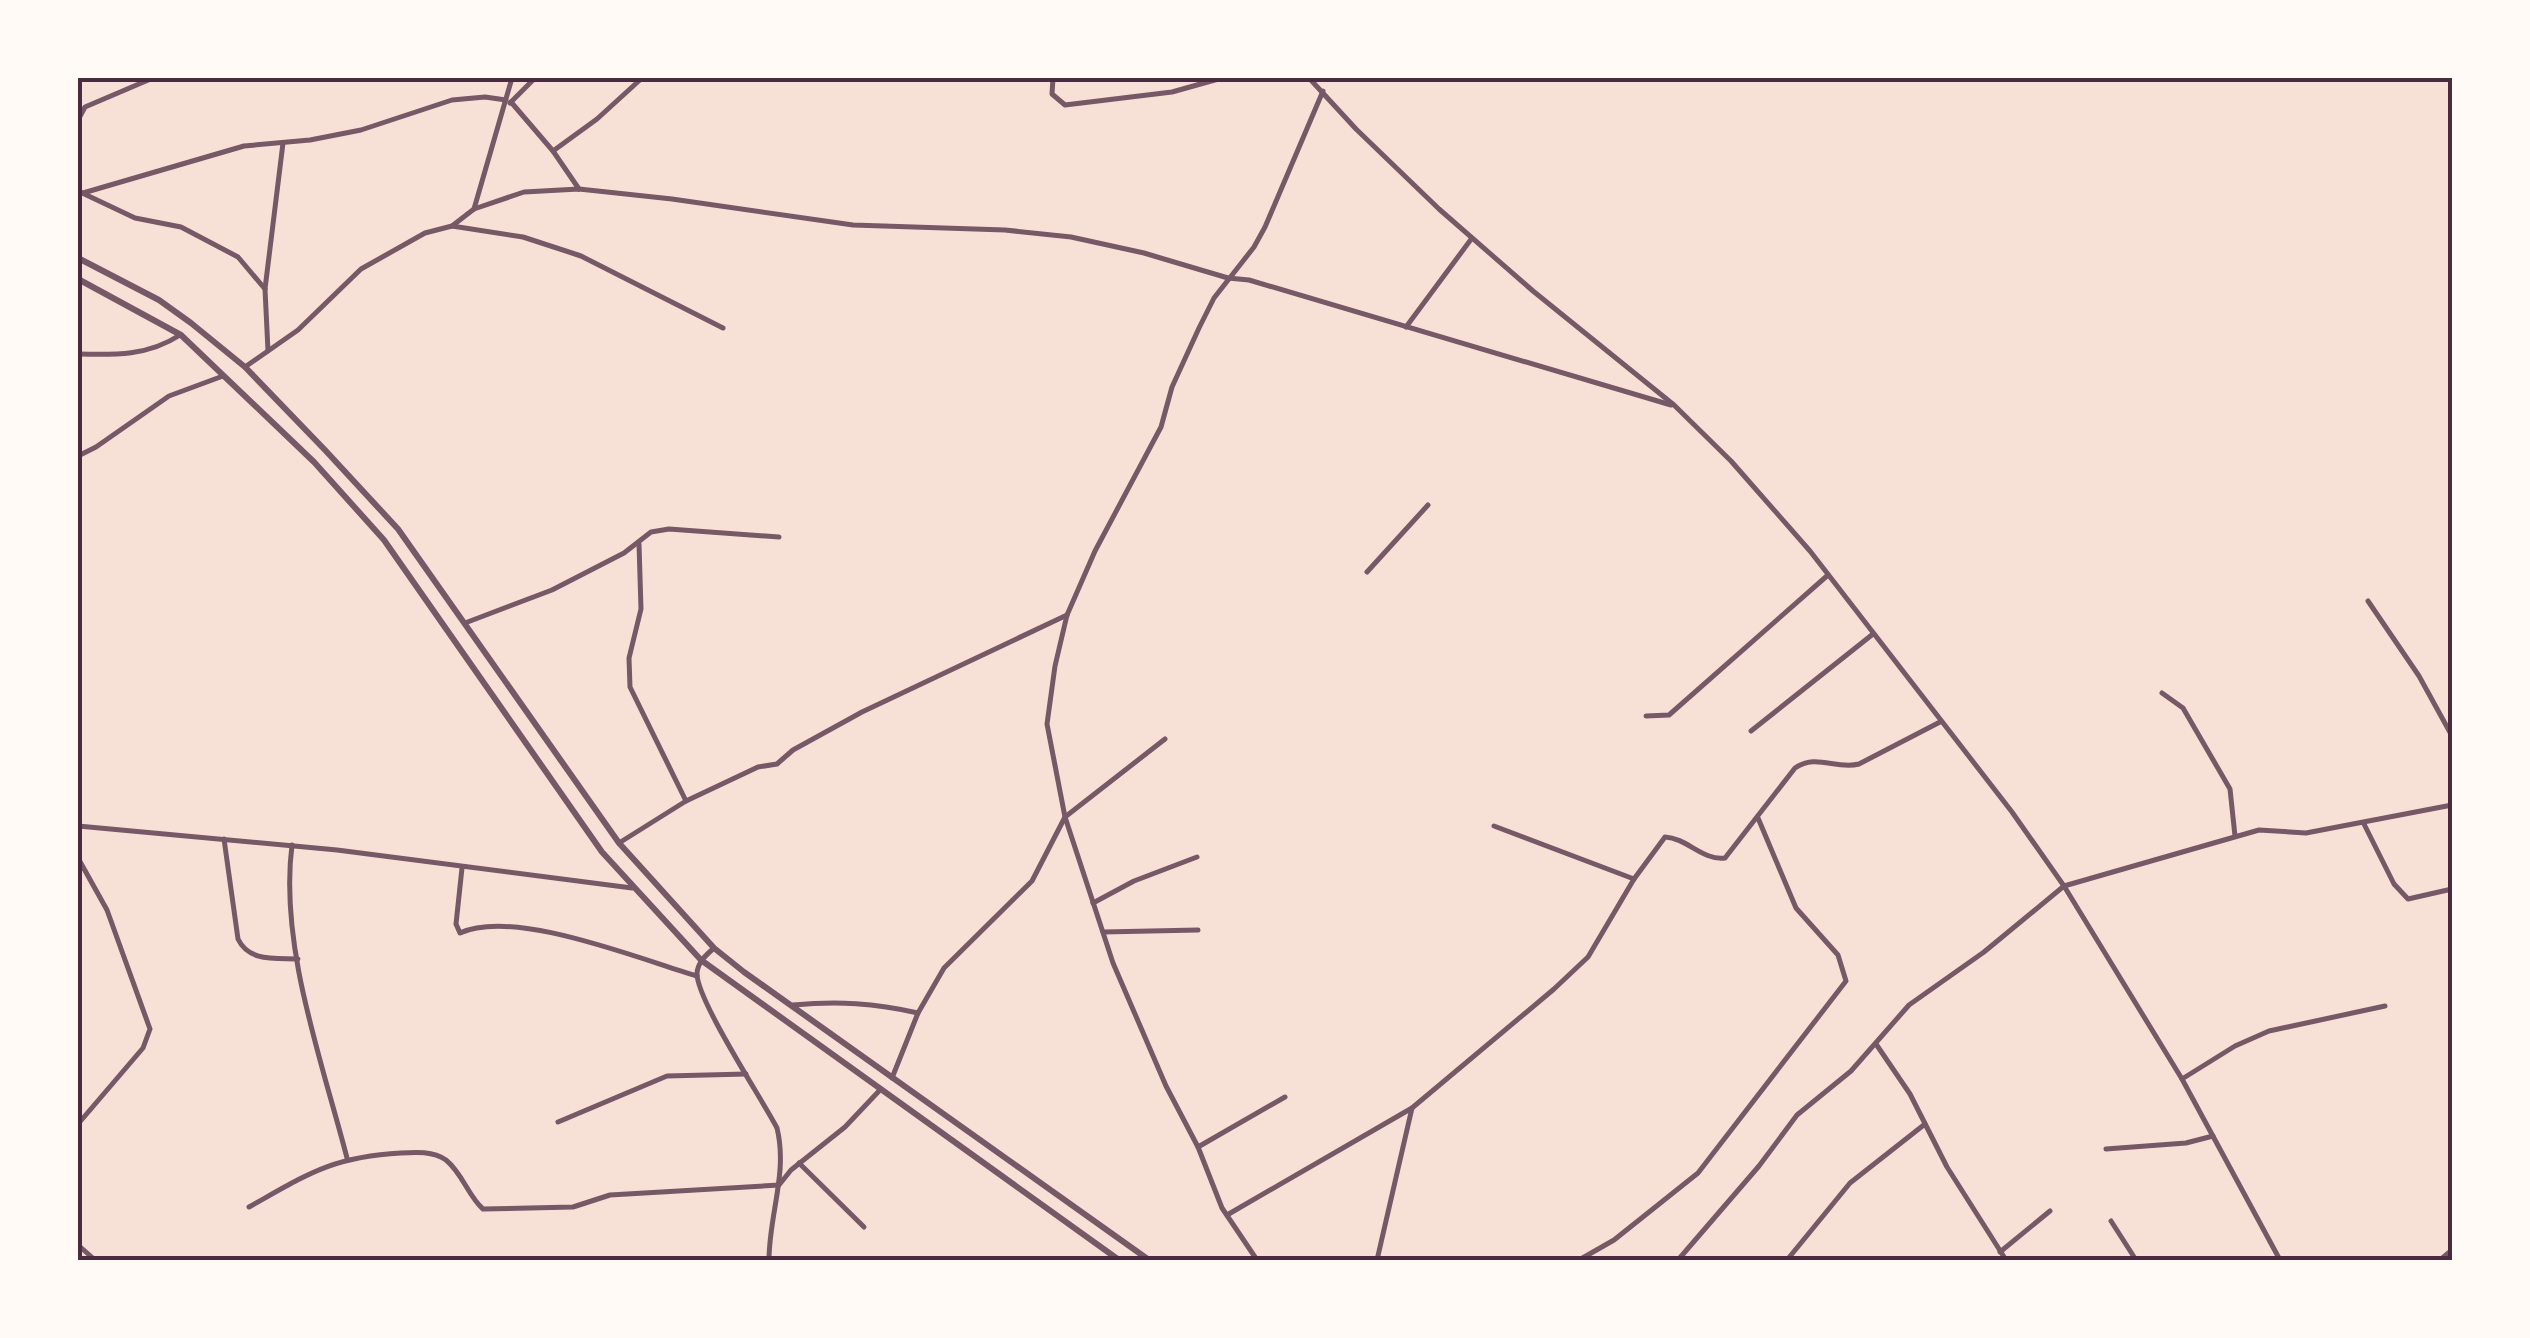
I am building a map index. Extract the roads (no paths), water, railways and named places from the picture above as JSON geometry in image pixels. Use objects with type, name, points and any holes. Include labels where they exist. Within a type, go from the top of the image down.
[{"type":"street","points":[[78,120],[85,108],[153,78]]},
{"type":"street","points":[[509,101],[512,78]]},
{"type":"street","points":[[474,209],[504,109],[535,78]]},
{"type":"street","points":[[554,151],[642,78]]},
{"type":"street","points":[[1053,78],[1052,94],[1065,105],[1172,92],[1222,78]]},
{"type":"street","points":[[1309,78],[1356,129],[1472,238],[1674,405],[1731,461],[1828,576],[2012,812],[2064,886],[2182,1078],[2280,1260]]},
{"type":"street","points":[[1257,1260],[1228,1215],[1166,1086],[1102,932],[1065,817],[1047,724],[1067,615],[1095,551],[1161,427],[1172,387],[1199,328],[1228,278],[1265,227],[1322,92]]},
{"type":"street","points":[[80,192],[244,146],[361,130],[452,100],[485,96],[509,101],[554,151],[578,189]]},
{"type":"street","points":[[268,352],[265,289],[283,143]]},
{"type":"street","points":[[245,367],[298,330],[361,269],[425,233],[452,226],[474,209],[524,192],[578,189],[672,198],[853,225],[1006,230],[1071,237],[1249,280],[1674,405]]},
{"type":"street","points":[[80,192],[135,218],[182,227],[238,257],[265,289]]},
{"type":"street","points":[[452,226],[523,237],[582,256],[723,328]]},
{"type":"street","points":[[1406,328],[1472,238]]},
{"type":"street","points":[[78,258],[159,300],[245,367],[398,530],[619,844],[714,948],[1148,1260]]},
{"type":"street","points":[[78,279],[181,335],[314,462],[384,540],[602,852],[701,960],[1118,1260]]},
{"type":"street","points":[[78,354],[145,352],[181,335]]},
{"type":"street","points":[[78,456],[96,448],[169,396],[224,376]]},
{"type":"street","points":[[1367,572],[1428,506]]},
{"type":"street","points":[[466,623],[552,590],[652,532],[669,529],[779,537]]},
{"type":"street","points":[[639,542],[641,609],[627,676],[686,800]]},
{"type":"street","points":[[1646,716],[1669,715],[1828,576]]},
{"type":"street","points":[[2368,601],[2419,676],[2452,736]]},
{"type":"street","points":[[619,844],[686,800],[758,767],[777,764],[793,750],[862,712],[1067,615]]},
{"type":"street","points":[[1750,731],[1874,634]]},
{"type":"street","points":[[2162,694],[2182,708],[2230,789],[2235,836]]},
{"type":"street","points":[[1228,1215],[1412,1108],[1578,967],[1634,878],[1665,838],[1674,838],[1719,860],[1725,858],[1795,768],[1804,762],[1859,764],[1940,722]]},
{"type":"street","points":[[892,1078],[918,1013],[944,968],[1032,881],[1065,817],[1165,739]]},
{"type":"street","points":[[1678,1260],[1797,1115],[1851,1071],[1909,1005],[1984,952],[2064,886],[2259,830],[2306,833],[2452,805]]},
{"type":"street","points":[[1579,1260],[1614,1240],[1698,1173],[1846,981],[1838,955],[1796,908],[1758,818]]},
{"type":"street","points":[[2364,824],[2402,894],[2419,898],[2452,889]]},
{"type":"street","points":[[78,826],[224,838],[632,888]]},
{"type":"street","points":[[1494,826],[1634,878]]},
{"type":"street","points":[[224,838],[243,951],[255,956],[298,959]]},
{"type":"street","points":[[292,846],[289,904],[298,959],[347,1158]]},
{"type":"street","points":[[1093,903],[1134,880],[1197,857]]},
{"type":"street","points":[[78,858],[107,910],[150,1029],[142,1048],[78,1124]]},
{"type":"street","points":[[462,868],[456,924],[460,933],[478,925],[554,934],[696,976]]},
{"type":"street","points":[[1102,932],[1198,930]]},
{"type":"street","points":[[714,948],[701,960],[696,976],[711,1012],[777,1128],[781,1146],[769,1260]]},
{"type":"street","points":[[790,1005],[873,1002],[918,1013]]},
{"type":"street","points":[[2182,1078],[2269,1030],[2385,1006]]},
{"type":"street","points":[[1876,1044],[1910,1094],[1947,1167],[2006,1260]]},
{"type":"street","points":[[558,1122],[666,1076],[746,1074]]},
{"type":"street","points":[[248,1207],[324,1166],[347,1158],[419,1152],[443,1158],[460,1173],[478,1205],[492,1210],[573,1207],[623,1194],[779,1186],[799,1163],[845,1127],[879,1090]]},
{"type":"street","points":[[1198,1147],[1286,1097]]},
{"type":"street","points":[[1377,1260],[1412,1108]]},
{"type":"street","points":[[1788,1260],[1850,1183],[1925,1124]]},
{"type":"street","points":[[2106,1149],[2186,1143],[2213,1136]]},
{"type":"street","points":[[799,1163],[864,1227]]},
{"type":"street","points":[[2000,1252],[2050,1212]]},
{"type":"street","points":[[2111,1220],[2136,1260]]},
{"type":"street","points":[[78,1245],[95,1260]]},
{"type":"street","points":[[2440,1260],[2452,1250]]}]
